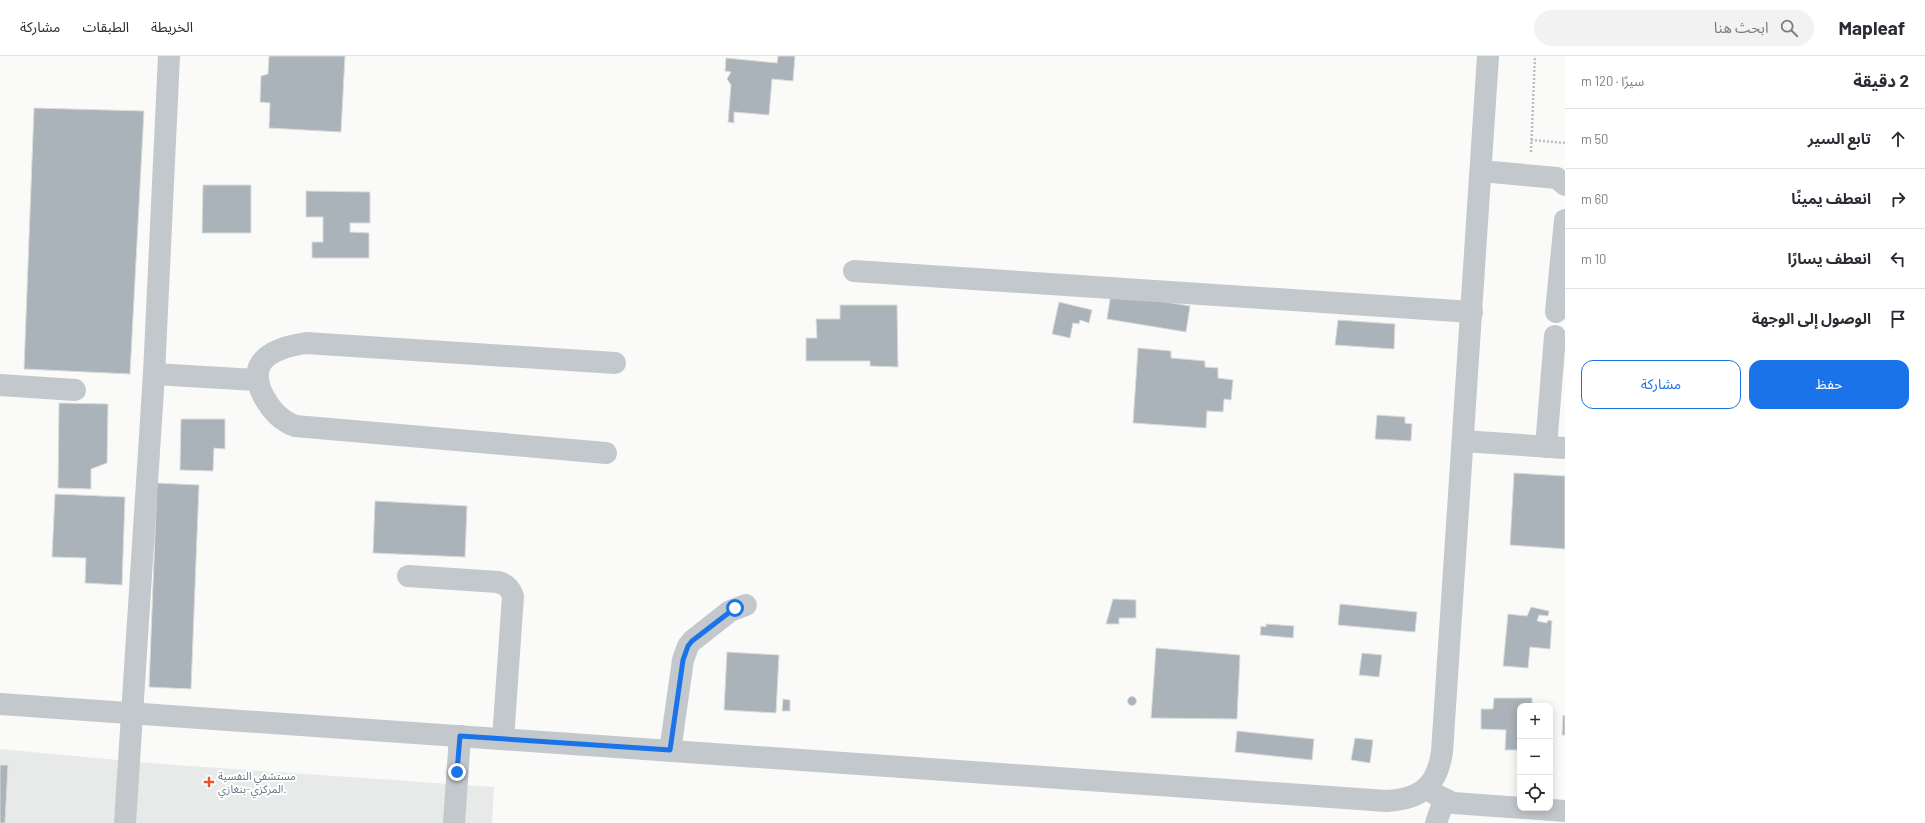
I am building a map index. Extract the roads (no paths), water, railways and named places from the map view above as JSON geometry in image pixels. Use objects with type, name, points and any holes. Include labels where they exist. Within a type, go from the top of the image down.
[{"type":"street","points":[[125,823],[154,374],[169,56]]},
{"type":"street","points":[[1436,823],[1436,776],[1442,752],[1488,56]]},
{"type":"street","points":[[1481,171],[1557,178],[1565,185]]},
{"type":"street","points":[[1556,312],[1565,220]]},
{"type":"street","points":[[854,271],[1472,312]]},
{"type":"street","points":[[1463,441],[1556,447],[1555,336]]},
{"type":"street","points":[[606,453],[295,426],[279,418],[272,410],[256,380],[256,372],[264,359],[282,349],[306,343],[615,363]]},
{"type":"street","points":[[154,374],[256,380]]},
{"type":"street","points":[[0,385],[75,390]]},
{"type":"street","points":[[408,576],[498,582],[503,583],[511,590],[513,596],[503,739]]},
{"type":"street","points":[[670,750],[683,660],[688,646],[692,641],[730,611],[746,605]]},
{"type":"street","points":[[0,704],[1387,801],[1403,800],[1416,796],[1436,794],[1463,805],[1565,811]]},
{"type":"street","points":[[454,823],[460,736]]},
{"type":"place","name":"مستشفي النفسية المركزي-بنغازي.","points":[[209,782]]}]
